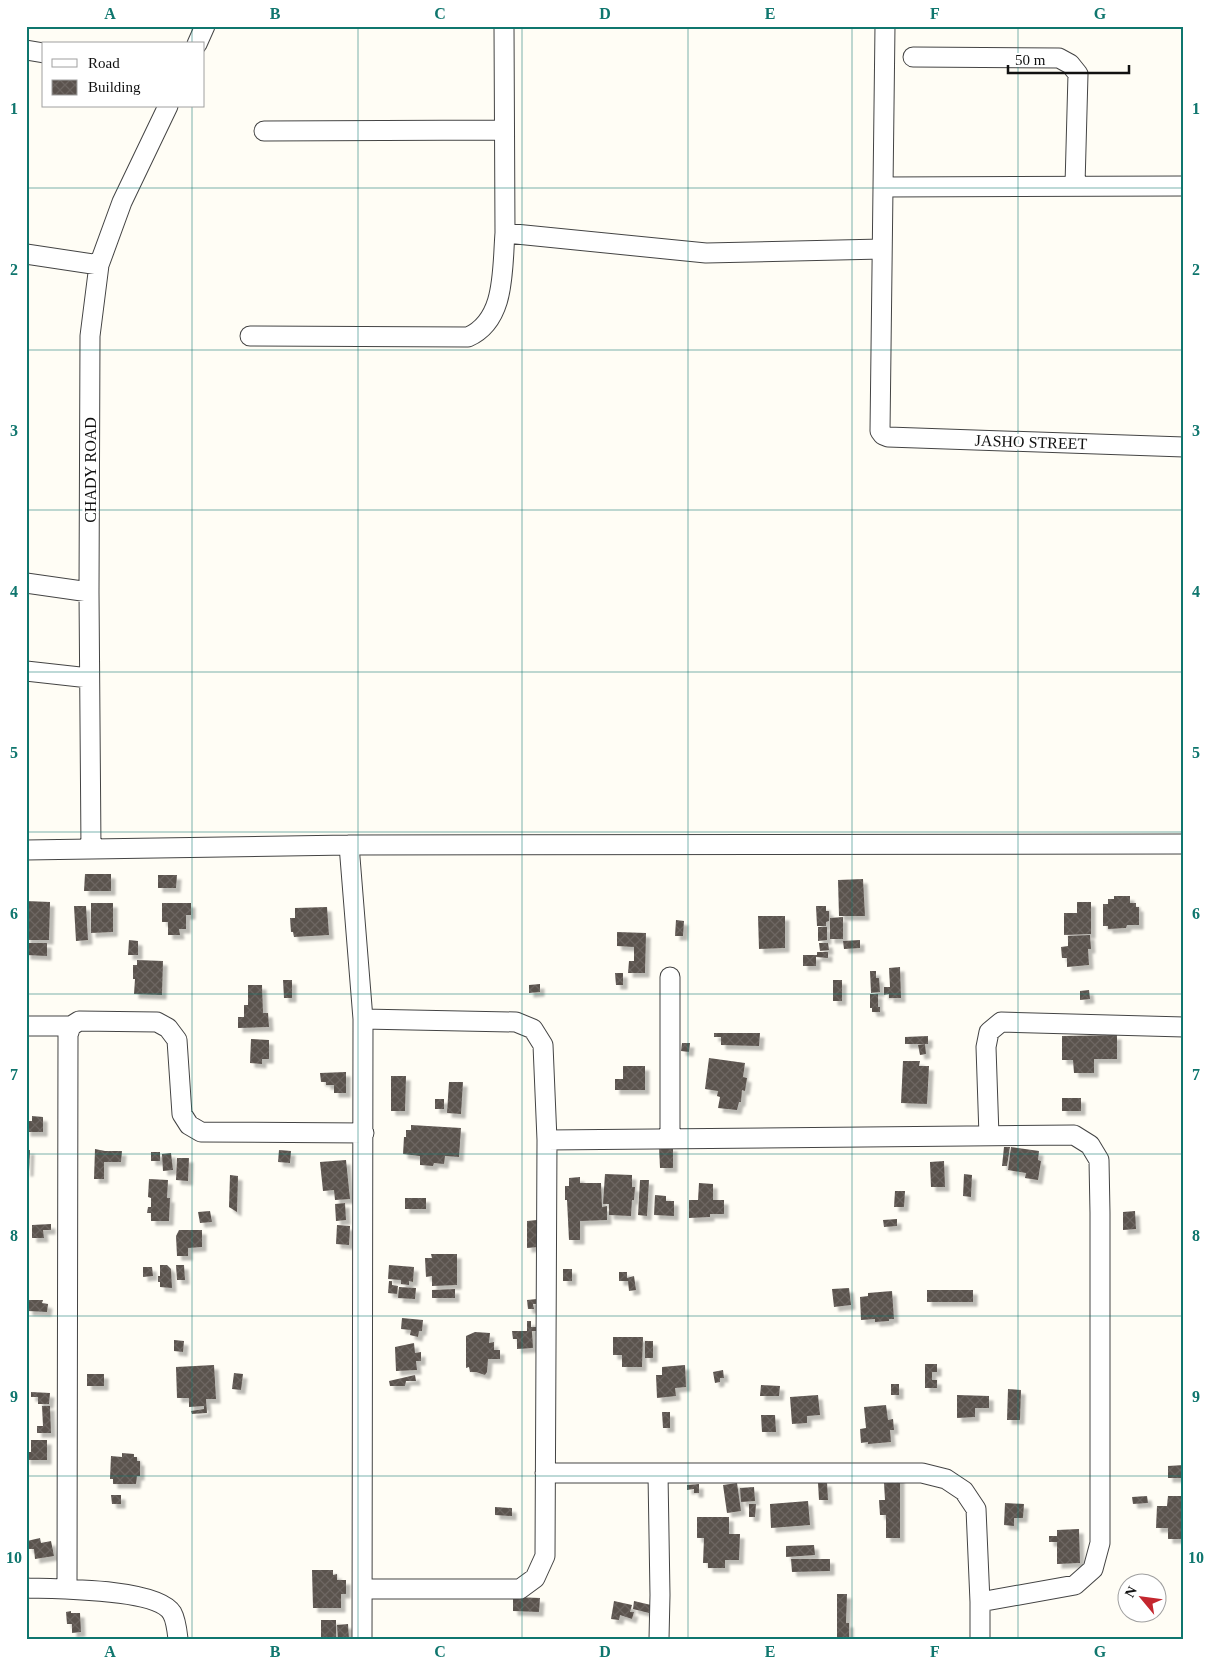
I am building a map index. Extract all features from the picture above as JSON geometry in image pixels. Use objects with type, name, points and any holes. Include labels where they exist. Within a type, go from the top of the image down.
[{"type":"street","points":[[198,42],[205,26]]},
{"type":"street","points":[[250,336],[468,337],[478,333],[489,321],[498,302],[505,233],[504,26]]},
{"type":"street","points":[[505,233],[706,253],[882,249],[885,26]]},
{"type":"street","points":[[26,50],[42,53]]},
{"type":"street","points":[[913,57],[1059,58],[1070,64],[1078,74],[1075,185]]},
{"type":"street","name":"CHADY ROAD","points":[[91,849],[89,678],[90,336],[99,265],[122,202],[167,108]]},
{"type":"street","points":[[264,131],[504,130]]},
{"type":"street","points":[[883,187],[1184,186]]},
{"type":"street","name":"JASHO STREET","points":[[882,249],[880,431],[883,435],[888,437],[1184,447]]},
{"type":"street","points":[[26,254],[99,265]]},
{"type":"street","points":[[26,583],[89,592]]},
{"type":"street","points":[[26,671],[89,678]]},
{"type":"street","points":[[26,850],[349,845],[1184,844]]},
{"type":"street","points":[[349,845],[364,1019],[362,1639]]},
{"type":"street","points":[[670,978],[670,1139]]},
{"type":"street","points":[[362,1589],[520,1589],[535,1578],[545,1556],[547,1140],[543,1045],[533,1029],[516,1022],[364,1019]]},
{"type":"street","points":[[26,1026],[71,1026],[79,1021],[157,1022],[168,1028],[177,1040],[182,1114],[189,1125],[201,1132],[364,1132]]},
{"type":"street","points":[[989,1136],[986,1048],[989,1032],[1001,1022],[1184,1027]]},
{"type":"street","points":[[67,1589],[68,1035],[71,1026]]},
{"type":"street","points":[[547,1140],[1074,1135],[1090,1145],[1099,1160],[1100,1543],[1093,1569],[1075,1584],[980,1602]]},
{"type":"street","points":[[545,1473],[922,1473],[946,1479],[964,1491],[976,1509],[980,1639]]},
{"type":"street","points":[[658,1474],[659,1639]]},
{"type":"street","points":[[26,1588],[67,1589],[136,1596],[157,1601],[171,1611],[177,1628],[178,1639]]},
{"type":"building","points":[[85,874],[111,874],[111,891],[84,891]]},
{"type":"building","points":[[158,875],[177,875],[176,888],[158,888]]},
{"type":"building","points":[[863,879],[865,916],[839,916],[838,880]]},
{"type":"building","points":[[1114,896],[1130,896],[1130,903],[1136,903],[1136,907],[1139,907],[1139,925],[1127,925],[1126,928],[1108,929],[1108,926],[1103,926],[1103,904],[1108,904],[1108,899],[1114,899]]},
{"type":"building","points":[[26,901],[50,902],[49,940],[26,940]]},
{"type":"building","points":[[1077,902],[1091,902],[1091,934],[1064,935],[1064,913],[1077,913]]},
{"type":"building","points":[[91,903],[113,903],[113,932],[91,933]]},
{"type":"building","points":[[162,903],[191,903],[191,915],[186,915],[186,929],[179,929],[180,935],[168,935],[168,922],[162,922]]},
{"type":"building","points":[[74,906],[86,906],[88,940],[76,941]]},
{"type":"building","points":[[816,906],[826,906],[826,911],[829,911],[829,921],[826,922],[826,926],[817,926]]},
{"type":"building","points":[[327,907],[329,935],[294,937],[293,932],[291,932],[290,918],[295,918],[295,908]]},
{"type":"building","points":[[758,916],[785,916],[785,948],[759,949]]},
{"type":"building","points":[[843,917],[843,939],[830,939],[830,918]]},
{"type":"building","points":[[676,920],[684,921],[683,936],[675,936]]},
{"type":"building","points":[[818,927],[827,927],[827,940],[818,941]]},
{"type":"building","points":[[617,932],[646,933],[645,973],[628,973],[629,961],[634,961],[634,947],[617,946]]},
{"type":"building","points":[[1090,935],[1091,949],[1088,949],[1089,965],[1067,967],[1067,958],[1062,958],[1061,947],[1068,946],[1068,936]]},
{"type":"building","points":[[129,940],[138,941],[138,955],[128,955]]},
{"type":"building","points":[[860,940],[860,948],[844,949],[843,941]]},
{"type":"building","points":[[26,943],[47,943],[47,956],[26,955]]},
{"type":"building","points":[[819,943],[828,943],[829,950],[820,951]]},
{"type":"building","points":[[817,952],[828,952],[828,958],[816,957],[816,966],[803,966],[803,955],[817,955]]},
{"type":"building","points":[[137,960],[163,961],[162,995],[134,994],[135,979],[133,979],[133,965],[137,965]]},
{"type":"building","points":[[900,967],[901,998],[889,998],[889,994],[884,995],[884,987],[890,987],[889,968]]},
{"type":"building","points":[[870,971],[876,971],[876,978],[879,978],[880,992],[871,993]]},
{"type":"building","points":[[615,973],[623,973],[623,985],[616,985]]},
{"type":"building","points":[[283,980],[292,980],[292,998],[284,998]]},
{"type":"building","points":[[833,980],[842,980],[842,1001],[833,1001]]},
{"type":"building","points":[[540,984],[540,992],[529,993],[529,985]]},
{"type":"building","points":[[248,985],[262,985],[263,1013],[268,1013],[269,1027],[238,1028],[238,1017],[244,1017],[244,1005],[248,1005]]},
{"type":"building","points":[[1089,990],[1090,999],[1080,1000],[1080,991]]},
{"type":"building","points":[[870,994],[878,994],[880,1012],[872,1012],[872,1008],[870,1008]]},
{"type":"building","points":[[714,1033],[760,1033],[759,1046],[721,1045],[721,1037],[714,1037]]},
{"type":"building","points":[[1117,1035],[1117,1059],[1094,1059],[1094,1073],[1074,1073],[1073,1060],[1062,1060],[1062,1036]]},
{"type":"building","points":[[928,1036],[928,1044],[905,1044],[905,1037]]},
{"type":"building","points":[[251,1039],[269,1040],[269,1059],[262,1059],[262,1064],[250,1063]]},
{"type":"building","points":[[682,1043],[690,1043],[689,1052],[681,1051]]},
{"type":"building","points":[[925,1044],[926,1054],[920,1055],[918,1045]]},
{"type":"building","points":[[709,1058],[745,1063],[743,1077],[747,1078],[745,1091],[742,1090],[741,1102],[739,1102],[737,1110],[718,1108],[720,1097],[717,1096],[718,1091],[705,1089]]},
{"type":"building","points":[[903,1061],[920,1061],[919,1066],[929,1066],[927,1104],[901,1103]]},
{"type":"building","points":[[623,1066],[645,1066],[645,1090],[615,1090],[615,1079],[623,1079]]},
{"type":"building","points":[[346,1072],[346,1093],[334,1093],[334,1085],[326,1085],[326,1082],[321,1082],[320,1073]]},
{"type":"building","points":[[391,1076],[406,1076],[405,1111],[391,1111]]},
{"type":"building","points":[[449,1082],[463,1082],[461,1114],[447,1113]]},
{"type":"building","points":[[1062,1098],[1081,1098],[1081,1111],[1062,1111]]},
{"type":"building","points":[[435,1099],[444,1099],[444,1109],[435,1109]]},
{"type":"building","points":[[32,1116],[43,1117],[43,1132],[26,1132],[26,1121],[32,1121]]},
{"type":"building","points":[[411,1125],[461,1128],[459,1157],[445,1156],[444,1164],[434,1163],[433,1166],[420,1165],[420,1156],[403,1154],[404,1137],[406,1137],[406,1130],[411,1130]]},
{"type":"building","points":[[659,1147],[673,1147],[673,1168],[660,1168]]},
{"type":"building","points":[[1004,1147],[1010,1147],[1007,1166],[1002,1166]]},
{"type":"building","points":[[1011,1147],[1039,1151],[1038,1160],[1041,1161],[1038,1180],[1025,1178],[1026,1173],[1008,1170]]},
{"type":"building","points":[[95,1149],[122,1151],[121,1162],[104,1162],[104,1179],[94,1179]]},
{"type":"building","points":[[26,1150],[30,1150],[29,1172],[26,1172]]},
{"type":"building","points":[[279,1150],[291,1151],[290,1163],[278,1162]]},
{"type":"building","points":[[151,1152],[160,1152],[160,1161],[151,1161]]},
{"type":"building","points":[[171,1153],[173,1170],[163,1171],[162,1154]]},
{"type":"building","points":[[177,1158],[189,1158],[188,1181],[176,1180]]},
{"type":"building","points":[[346,1160],[350,1199],[335,1200],[334,1190],[323,1191],[320,1162]]},
{"type":"building","points":[[944,1161],[945,1187],[931,1187],[930,1162]]},
{"type":"building","points":[[605,1174],[632,1175],[632,1187],[635,1187],[631,1216],[609,1215],[609,1204],[603,1204]]},
{"type":"building","points":[[964,1174],[972,1175],[971,1197],[963,1196]]},
{"type":"building","points":[[230,1175],[238,1176],[237,1212],[229,1207]]},
{"type":"building","points":[[580,1177],[580,1183],[601,1183],[602,1207],[607,1206],[607,1220],[580,1221],[580,1240],[569,1240],[565,1186],[569,1186],[569,1178]]},
{"type":"building","points":[[149,1179],[168,1180],[167,1198],[170,1198],[169,1221],[151,1221],[151,1213],[147,1213],[148,1207],[151,1207],[151,1198],[148,1197]]},
{"type":"building","points":[[640,1180],[649,1180],[647,1216],[638,1215]]},
{"type":"building","points":[[699,1183],[713,1184],[713,1200],[724,1200],[724,1214],[710,1214],[710,1217],[689,1218],[689,1200],[698,1200]]},
{"type":"building","points":[[895,1191],[905,1191],[904,1207],[894,1207]]},
{"type":"building","points":[[655,1195],[666,1196],[666,1201],[674,1201],[674,1216],[654,1215]]},
{"type":"building","points":[[405,1198],[426,1198],[426,1209],[405,1209]]},
{"type":"building","points":[[345,1203],[346,1220],[336,1221],[335,1204]]},
{"type":"building","points":[[210,1211],[212,1222],[200,1223],[198,1212]]},
{"type":"building","points":[[1135,1211],[1136,1229],[1123,1230],[1123,1212]]},
{"type":"building","points":[[897,1219],[897,1226],[884,1227],[883,1220]]},
{"type":"building","points":[[537,1220],[538,1247],[527,1248],[527,1221]]},
{"type":"building","points":[[51,1224],[51,1230],[43,1230],[44,1238],[32,1238],[32,1225]]},
{"type":"building","points":[[337,1225],[350,1226],[349,1245],[336,1244]]},
{"type":"building","points":[[179,1230],[202,1230],[202,1247],[188,1248],[188,1256],[177,1256],[176,1236]]},
{"type":"building","points":[[431,1254],[457,1254],[457,1285],[432,1286],[432,1276],[426,1277],[425,1258],[432,1258]]},
{"type":"building","points":[[160,1265],[167,1265],[171,1269],[172,1288],[160,1287],[158,1276],[160,1276]]},
{"type":"building","points":[[176,1265],[184,1265],[185,1280],[177,1280]]},
{"type":"building","points":[[389,1265],[414,1267],[413,1282],[409,1281],[409,1285],[401,1284],[401,1280],[388,1279]]},
{"type":"building","points":[[143,1267],[152,1267],[153,1276],[143,1277]]},
{"type":"building","points":[[563,1269],[572,1269],[572,1281],[563,1281]]},
{"type":"building","points":[[619,1272],[627,1272],[627,1278],[634,1276],[636,1290],[629,1291],[628,1281],[619,1281]]},
{"type":"building","points":[[389,1281],[392,1281],[392,1285],[398,1286],[397,1294],[388,1293]]},
{"type":"building","points":[[399,1287],[416,1288],[415,1299],[398,1298]]},
{"type":"building","points":[[849,1288],[851,1305],[834,1307],[832,1289]]},
{"type":"building","points":[[455,1289],[455,1298],[432,1298],[432,1290]]},
{"type":"building","points":[[927,1290],[973,1290],[973,1302],[927,1302]]},
{"type":"building","points":[[892,1291],[894,1319],[875,1322],[875,1319],[861,1320],[860,1297],[868,1296],[868,1293]]},
{"type":"building","points":[[537,1299],[538,1304],[533,1304],[534,1309],[528,1309],[527,1300]]},
{"type":"building","points":[[28,1300],[43,1300],[42,1303],[48,1304],[47,1312],[28,1311]]},
{"type":"building","points":[[402,1318],[423,1320],[422,1331],[419,1331],[418,1337],[410,1335],[411,1330],[401,1329]]},
{"type":"building","points":[[527,1321],[531,1321],[531,1327],[538,1327],[538,1331],[532,1331],[533,1348],[517,1349],[517,1339],[513,1339],[512,1331],[527,1331]]},
{"type":"building","points":[[475,1332],[490,1333],[489,1343],[494,1342],[494,1350],[500,1350],[500,1359],[488,1359],[485,1375],[470,1372],[469,1367],[466,1368],[466,1336]]},
{"type":"building","points":[[613,1337],[643,1337],[642,1367],[622,1367],[622,1355],[613,1355]]},
{"type":"building","points":[[174,1340],[184,1341],[183,1352],[174,1351]]},
{"type":"building","points":[[645,1341],[653,1341],[653,1358],[645,1358]]},
{"type":"building","points":[[414,1343],[415,1353],[421,1352],[421,1361],[416,1361],[417,1370],[396,1371],[395,1347]]},
{"type":"building","points":[[925,1364],[937,1364],[937,1372],[932,1372],[932,1380],[937,1380],[937,1388],[925,1388]]},
{"type":"building","points":[[214,1365],[216,1399],[206,1399],[207,1413],[192,1414],[191,1411],[204,1409],[204,1406],[189,1407],[189,1398],[177,1398],[176,1367]]},
{"type":"building","points":[[685,1365],[686,1387],[675,1388],[676,1396],[657,1398],[656,1375],[662,1375],[662,1367]]},
{"type":"building","points":[[723,1370],[724,1378],[720,1378],[720,1382],[715,1383],[713,1372]]},
{"type":"building","points":[[234,1373],[243,1374],[241,1390],[232,1389]]},
{"type":"building","points":[[87,1374],[104,1374],[104,1386],[87,1386]]},
{"type":"building","points":[[415,1375],[416,1381],[406,1381],[405,1386],[390,1386],[389,1381]]},
{"type":"building","points":[[891,1384],[899,1384],[899,1395],[891,1395]]},
{"type":"building","points":[[761,1385],[780,1386],[779,1396],[760,1396]]},
{"type":"building","points":[[1008,1389],[1021,1390],[1020,1420],[1007,1420]]},
{"type":"building","points":[[31,1392],[50,1393],[49,1404],[38,1404],[38,1397],[31,1397]]},
{"type":"building","points":[[818,1395],[820,1415],[807,1416],[807,1423],[792,1424],[790,1397]]},
{"type":"building","points":[[957,1395],[989,1396],[989,1408],[975,1408],[975,1417],[957,1418]]},
{"type":"building","points":[[886,1405],[888,1420],[893,1419],[894,1430],[890,1430],[891,1442],[861,1443],[860,1429],[866,1428],[864,1407]]},
{"type":"building","points":[[42,1406],[50,1406],[51,1433],[37,1433],[37,1426],[43,1426]]},
{"type":"building","points":[[662,1412],[670,1412],[670,1428],[663,1428]]},
{"type":"building","points":[[761,1415],[775,1415],[776,1432],[762,1432]]},
{"type":"building","points":[[31,1440],[47,1440],[47,1460],[26,1460],[26,1452],[31,1452]]},
{"type":"building","points":[[122,1453],[134,1454],[134,1457],[137,1457],[137,1461],[140,1461],[140,1476],[137,1476],[136,1484],[113,1484],[113,1479],[110,1479],[111,1456],[122,1457]]},
{"type":"building","points":[[1184,1465],[1184,1478],[1168,1478],[1168,1466]]},
{"type":"building","points":[[888,1476],[900,1476],[900,1538],[886,1538],[886,1515],[880,1515],[879,1500],[885,1500],[884,1483],[888,1483]]},
{"type":"building","points":[[827,1482],[828,1500],[819,1500],[818,1483]]},
{"type":"building","points":[[737,1483],[741,1511],[727,1513],[723,1485]]},
{"type":"building","points":[[699,1484],[699,1493],[694,1493],[694,1489],[687,1490],[687,1485]]},
{"type":"building","points":[[754,1487],[755,1501],[741,1502],[740,1488]]},
{"type":"building","points":[[111,1495],[121,1495],[121,1504],[112,1504]]},
{"type":"building","points":[[1147,1496],[1148,1503],[1133,1504],[1132,1497]]},
{"type":"building","points":[[1168,1496],[1184,1496],[1184,1539],[1168,1539],[1168,1528],[1156,1528],[1157,1506],[1167,1506]]},
{"type":"building","points":[[808,1501],[810,1525],[771,1528],[770,1504]]},
{"type":"building","points":[[1005,1503],[1024,1504],[1023,1518],[1014,1518],[1014,1526],[1004,1525]]},
{"type":"building","points":[[749,1504],[756,1504],[755,1517],[749,1517]]},
{"type":"building","points":[[495,1507],[512,1508],[512,1516],[495,1515]]},
{"type":"building","points":[[697,1517],[729,1517],[729,1534],[740,1534],[739,1560],[725,1560],[725,1568],[708,1568],[708,1563],[703,1563],[704,1538],[697,1538]]},
{"type":"building","points":[[1079,1529],[1080,1563],[1057,1564],[1057,1542],[1049,1542],[1049,1536],[1057,1536],[1057,1530]]},
{"type":"building","points":[[40,1538],[41,1543],[51,1541],[54,1556],[35,1559],[34,1549],[29,1549],[27,1541]]},
{"type":"building","points":[[814,1545],[815,1555],[786,1557],[786,1546]]},
{"type":"building","points":[[791,1559],[830,1559],[830,1571],[792,1572]]},
{"type":"building","points":[[312,1570],[333,1570],[333,1575],[337,1574],[337,1580],[346,1580],[346,1594],[341,1594],[341,1608],[313,1608]]},
{"type":"building","points":[[837,1594],[847,1594],[846,1623],[849,1623],[849,1639],[837,1639]]},
{"type":"building","points":[[513,1597],[540,1598],[539,1612],[513,1611]]},
{"type":"building","points":[[614,1601],[632,1605],[630,1612],[634,1612],[632,1619],[620,1615],[619,1620],[611,1619]]},
{"type":"building","points":[[634,1601],[651,1605],[649,1613],[633,1609]]},
{"type":"building","points":[[71,1611],[71,1613],[80,1613],[81,1632],[72,1633],[72,1624],[67,1624],[66,1612]]},
{"type":"building","points":[[321,1620],[336,1620],[336,1639],[321,1639]]},
{"type":"building","points":[[348,1624],[349,1639],[338,1639],[337,1625]]}]
